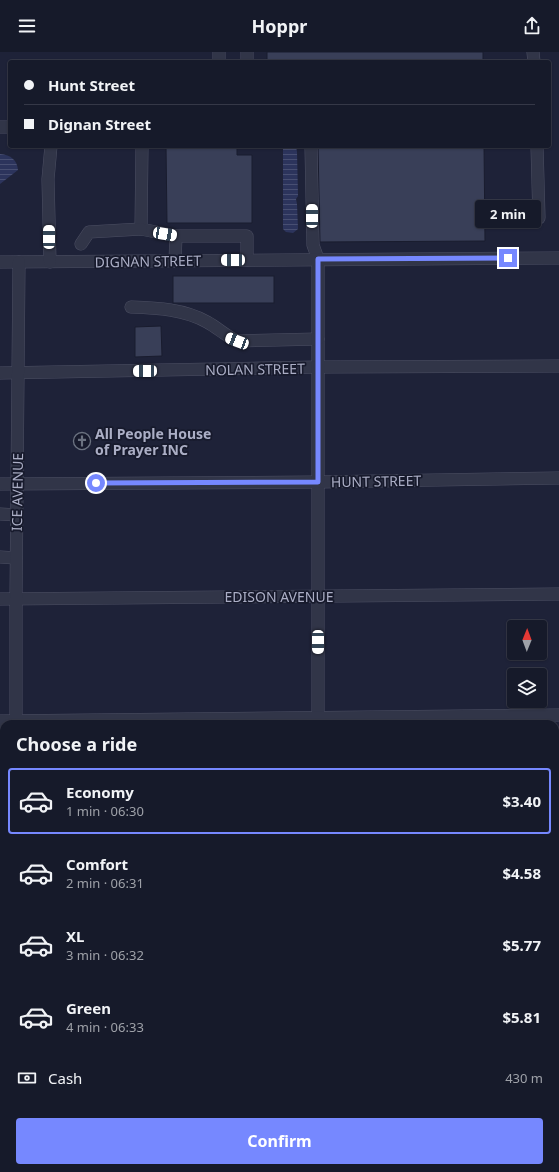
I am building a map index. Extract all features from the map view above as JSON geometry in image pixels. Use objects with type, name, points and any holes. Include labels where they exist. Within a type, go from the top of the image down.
[{"type":"street","points":[[50,262],[48,178],[51,148]]},
{"type":"street","points":[[141,229],[142,148]]},
{"type":"street","points":[[312,148],[313,245],[318,259],[318,717]]},
{"type":"street","points":[[537,148],[539,218]]},
{"type":"street","points":[[81,244],[89,232],[141,229],[176,236],[247,236],[247,260]]},
{"type":"street","points":[[175,261],[176,236]]},
{"type":"street","name":"DIGNAN STREET","points":[[0,262],[559,258]]},
{"type":"street","name":"ICE AVENUE","points":[[16,720],[19,262]]},
{"type":"street","points":[[131,307],[162,308],[192,315],[207,322],[228,337],[237,341],[318,339]]},
{"type":"street","name":"NOLAN STREET","points":[[0,373],[318,367],[559,366]]},
{"type":"street","name":"HUNT STREET","points":[[0,484],[318,482],[559,478]]},
{"type":"street","points":[[0,514],[17,515]]},
{"type":"street","points":[[0,557],[16,558]]},
{"type":"street","name":"EDISON AVENUE","points":[[0,599],[559,594]]},
{"type":"street","points":[[302,720],[318,717],[481,720],[559,715]]},
{"type":"water","points":[[283,148],[296,148],[298,196],[296,199],[298,229],[293,233],[286,232],[283,229]]},
{"type":"water","points":[[0,154],[13,159],[18,170],[0,184]]},
{"type":"building","points":[[267,52],[483,52],[483,60],[267,60]]},
{"type":"building","points":[[166,148],[237,148],[237,155],[252,155],[252,223],[167,223]]},
{"type":"building","points":[[318,148],[484,148],[485,241],[320,242]]},
{"type":"building","points":[[173,276],[274,276],[274,303],[173,303]]},
{"type":"building","points":[[161,326],[162,356],[135,357],[135,327]]},
{"type":"place","name":"All People House of Prayer INC","points":[[82,441]]},
{"type":"route","points":[[96,483],[318,482],[318,259],[508,258]]}]
